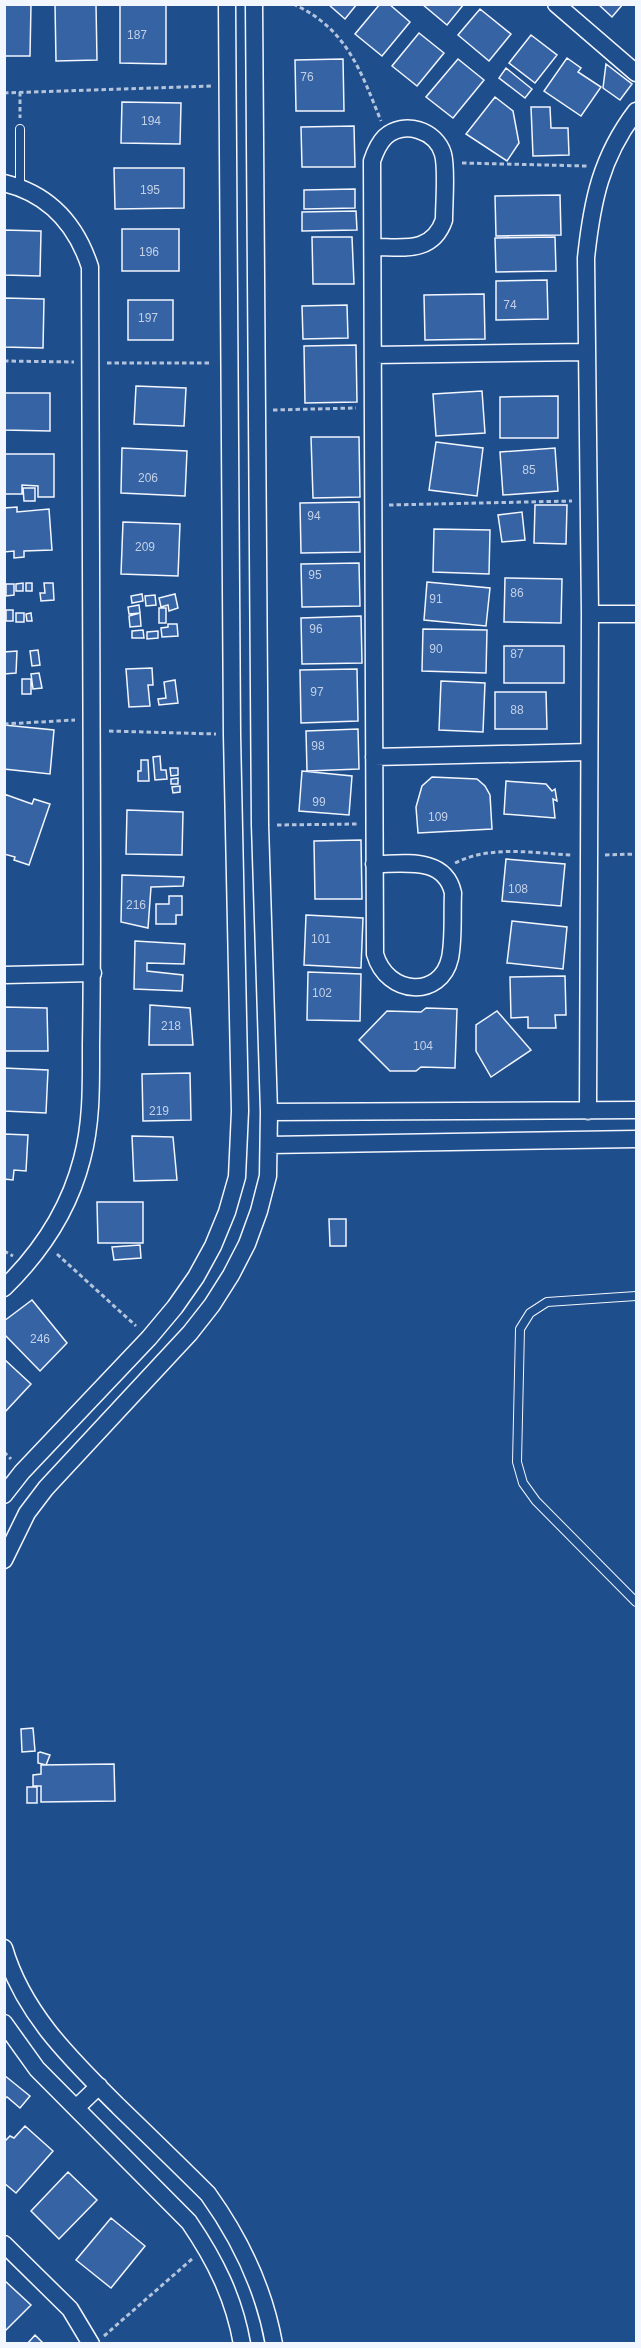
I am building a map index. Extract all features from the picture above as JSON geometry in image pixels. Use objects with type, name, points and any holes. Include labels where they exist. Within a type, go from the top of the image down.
[{"type":"street","points":[[4,1495],[22,1472],[149,1338],[191,1285],[213,1246],[227,1212],[237,1177],[240,1111],[232,735],[227,4]]},
{"type":"street","points":[[4,1560],[27,1513],[46,1488],[190,1332],[212,1305],[247,1244],[268,1176],[269,1112],[260,825],[254,4]]},
{"type":"street","points":[[556,4],[636,73]]},
{"type":"street","points":[[588,1111],[587,856],[590,614],[586,258],[591,211],[604,166],[636,111]]},
{"type":"street","points":[[372,247],[417,247],[435,237],[444,220],[443,155],[437,142],[426,133],[413,128],[399,129],[387,135],[377,147],[372,161],[372,247],[373,355],[374,864],[375,954],[378,965],[385,975],[405,987],[417,987],[438,978],[450,958],[453,893],[451,885],[442,872],[427,864],[374,864]]},
{"type":"street","points":[[4,1288],[45,1242],[73,1188],[82,1158],[88,1128],[93,972],[90,267],[85,250],[76,233],[52,206],[12,186]]},
{"type":"street","points":[[228,206],[257,208]]},
{"type":"street","points":[[373,355],[587,352]]},
{"type":"street","points":[[590,614],[636,614]]},
{"type":"street","points":[[374,757],[589,752]]},
{"type":"street","points":[[236,921],[263,921]]},
{"type":"street","points":[[4,975],[93,972]]},
{"type":"street","points":[[269,1112],[636,1110]]},
{"type":"street","points":[[268,1144],[636,1139]]},
{"type":"street","points":[[4,1948],[17,1981],[47,2031],[66,2054],[208,2194],[225,2218],[253,2272],[264,2300],[274,2343]]},
{"type":"street","points":[[4,2023],[37,2069],[189,2222],[206,2247],[231,2301],[242,2343]]},
{"type":"street","points":[[76,2108],[99,2086]]},
{"type":"street","points":[[4,2244],[70,2309],[92,2343]]},
{"type":"lane","points":[[12,186],[20,129]]},
{"type":"lane","points":[[636,1296],[547,1302],[530,1313],[524,1320],[520,1329],[517,1462],[523,1483],[536,1501],[636,1602]]},
{"type":"path","points":[[293,4],[321,21],[342,41],[358,65],[387,135]]},
{"type":"path","points":[[4,93],[228,86]]},
{"type":"path","points":[[20,93],[20,129]]},
{"type":"path","points":[[443,163],[604,166]]},
{"type":"path","points":[[4,361],[229,363]]},
{"type":"path","points":[[258,411],[373,408]]},
{"type":"path","points":[[373,506],[588,500]]},
{"type":"path","points":[[4,723],[92,725],[232,735]]},
{"type":"path","points":[[260,825],[374,824]]},
{"type":"path","points":[[442,872],[470,856],[485,852],[587,856],[636,854]]},
{"type":"path","points":[[45,1242],[149,1338]]},
{"type":"path","points":[[96,2343],[206,2247]]},
{"type":"building","points":[[4,4],[31,4],[30,56],[4,56]]},
{"type":"building","points":[[55,4],[96,4],[97,60],[56,61]]},
{"type":"building","points":[[120,4],[166,4],[166,64],[120,63]]},
{"type":"building","points":[[328,4],[357,4],[345,19]]},
{"type":"building","points":[[380,4],[389,4],[410,22],[382,56],[355,34]]},
{"type":"building","points":[[422,4],[464,4],[447,25]]},
{"type":"building","points":[[598,4],[623,4],[612,17]]},
{"type":"building","points":[[480,9],[511,34],[489,61],[458,35]]},
{"type":"building","points":[[419,33],[444,53],[417,86],[392,66]]},
{"type":"building","points":[[531,35],[557,55],[535,83],[509,63]]},
{"type":"building","points":[[567,58],[581,68],[578,72],[601,87],[581,116],[544,91]]},
{"type":"building","points":[[343,59],[344,111],[296,111],[295,60]]},
{"type":"building","points":[[458,59],[484,80],[453,118],[426,97]]},
{"type":"building","points":[[606,64],[632,84],[620,100],[603,88]]},
{"type":"building","points":[[506,68],[532,89],[525,98],[499,78]]},
{"type":"building","points":[[495,97],[513,111],[519,143],[507,161],[466,134]]},
{"type":"building","points":[[122,102],[181,103],[180,144],[121,143]]},
{"type":"building","points":[[531,107],[550,107],[551,128],[568,128],[569,155],[533,156]]},
{"type":"building","points":[[354,126],[355,167],[302,167],[301,127]]},
{"type":"building","points":[[114,168],[184,168],[184,208],[115,209]]},
{"type":"building","points":[[355,189],[355,208],[304,209],[304,190]]},
{"type":"building","points":[[560,195],[561,235],[496,236],[495,196]]},
{"type":"building","points":[[356,211],[357,230],[302,231],[302,212]]},
{"type":"building","points":[[122,229],[179,229],[179,271],[122,271]]},
{"type":"building","points":[[4,230],[41,231],[40,276],[4,275]]},
{"type":"building","points":[[312,237],[352,237],[354,284],[313,284]]},
{"type":"building","points":[[555,237],[556,271],[496,272],[495,238]]},
{"type":"building","points":[[547,280],[548,319],[496,320],[496,281]]},
{"type":"building","points":[[484,294],[485,339],[425,340],[424,295]]},
{"type":"building","points":[[4,298],[44,299],[43,348],[4,347]]},
{"type":"building","points":[[128,300],[173,300],[173,340],[128,340]]},
{"type":"building","points":[[347,305],[348,338],[303,339],[302,306]]},
{"type":"building","points":[[356,345],[357,402],[305,403],[304,346]]},
{"type":"building","points":[[136,386],[186,388],[184,426],[134,424]]},
{"type":"building","points":[[482,391],[485,433],[436,436],[433,394]]},
{"type":"building","points":[[4,393],[50,393],[50,431],[4,430]]},
{"type":"building","points":[[558,396],[558,438],[500,438],[500,397]]},
{"type":"building","points":[[311,437],[359,437],[360,497],[313,498]]},
{"type":"building","points":[[436,442],[483,448],[477,496],[429,490]]},
{"type":"building","points":[[122,448],[187,451],[185,496],[121,493]]},
{"type":"building","points":[[555,448],[558,491],[503,495],[500,452]]},
{"type":"building","points":[[4,454],[54,454],[54,497],[38,497],[38,486],[22,485],[22,494],[4,494]]},
{"type":"building","points":[[23,488],[35,488],[35,501],[24,501]]},
{"type":"building","points":[[359,502],[360,552],[301,553],[300,503]]},
{"type":"building","points":[[535,505],[567,505],[566,544],[534,543]]},
{"type":"building","points":[[17,507],[17,512],[49,509],[52,550],[24,551],[24,557],[14,558],[14,551],[4,552],[4,508]]},
{"type":"building","points":[[522,512],[525,540],[502,542],[498,515]]},
{"type":"building","points":[[123,522],[180,524],[178,576],[121,574]]},
{"type":"building","points":[[434,529],[490,530],[489,574],[433,572]]},
{"type":"building","points":[[359,563],[360,606],[302,607],[301,564]]},
{"type":"building","points":[[505,578],[562,579],[561,623],[504,622]]},
{"type":"building","points":[[427,582],[490,588],[486,626],[424,620]]},
{"type":"building","points":[[23,583],[23,591],[16,591],[16,584]]},
{"type":"building","points":[[26,583],[32,583],[32,591],[26,591]]},
{"type":"building","points":[[44,583],[53,583],[54,600],[41,601],[40,593],[45,593]]},
{"type":"building","points":[[6,584],[14,584],[14,595],[6,596]]},
{"type":"building","points":[[142,594],[143,601],[132,603],[131,596]]},
{"type":"building","points":[[175,594],[178,608],[169,611],[168,605],[161,607],[159,598]]},
{"type":"building","points":[[155,595],[156,605],[146,606],[145,596]]},
{"type":"building","points":[[139,605],[140,613],[129,614],[128,607]]},
{"type":"building","points":[[159,608],[166,608],[166,623],[159,623]]},
{"type":"building","points":[[6,610],[13,610],[13,621],[6,621]]},
{"type":"building","points":[[16,613],[24,613],[24,622],[16,622]]},
{"type":"building","points":[[31,613],[32,621],[27,621],[26,614]]},
{"type":"building","points":[[140,613],[141,626],[130,627],[129,616]]},
{"type":"building","points":[[361,616],[362,663],[302,664],[301,618]]},
{"type":"building","points":[[168,624],[177,624],[178,636],[162,637],[161,628],[168,627]]},
{"type":"building","points":[[423,629],[487,630],[486,673],[422,671]]},
{"type":"building","points":[[143,630],[144,638],[132,638],[132,631]]},
{"type":"building","points":[[158,631],[158,638],[147,639],[147,632]]},
{"type":"building","points":[[504,646],[564,646],[564,683],[504,683]]},
{"type":"building","points":[[38,650],[40,665],[32,666],[30,651]]},
{"type":"building","points":[[17,651],[16,673],[4,674],[4,652]]},
{"type":"building","points":[[152,668],[153,685],[148,685],[150,706],[129,707],[126,669]]},
{"type":"building","points":[[357,669],[358,721],[301,723],[300,670]]},
{"type":"building","points":[[39,673],[42,688],[33,689],[31,674]]},
{"type":"building","points":[[22,679],[31,679],[31,694],[22,694]]},
{"type":"building","points":[[175,680],[178,703],[159,705],[158,699],[166,698],[164,682]]},
{"type":"building","points":[[441,681],[485,683],[483,732],[439,730]]},
{"type":"building","points":[[495,692],[546,692],[547,729],[495,729]]},
{"type":"building","points":[[4,725],[54,730],[50,774],[4,769]]},
{"type":"building","points":[[358,729],[359,769],[307,771],[306,731]]},
{"type":"building","points":[[160,756],[161,770],[166,770],[167,779],[155,780],[153,757]]},
{"type":"building","points":[[141,760],[148,760],[149,781],[138,781]]},
{"type":"building","points":[[170,768],[178,768],[178,775],[171,776]]},
{"type":"building","points":[[302,771],[352,776],[349,815],[299,811]]},
{"type":"building","points":[[432,777],[477,779],[490,795],[492,829],[418,833],[416,807],[422,786]]},
{"type":"building","points":[[178,778],[178,784],[171,784],[171,779]]},
{"type":"building","points":[[506,781],[546,784],[552,791],[555,789],[557,801],[553,799],[555,818],[504,814]]},
{"type":"building","points":[[180,786],[180,792],[173,793],[172,787]]},
{"type":"building","points":[[4,794],[32,804],[34,799],[50,804],[29,865],[4,854]]},
{"type":"building","points":[[127,810],[183,812],[182,855],[126,854]]},
{"type":"building","points":[[361,840],[362,899],[315,899],[314,841]]},
{"type":"building","points":[[506,859],[565,864],[561,906],[502,901]]},
{"type":"building","points":[[122,875],[184,877],[183,886],[151,887],[148,928],[121,922]]},
{"type":"building","points":[[169,896],[182,896],[182,915],[176,915],[176,924],[156,924],[156,904],[169,904]]},
{"type":"building","points":[[306,915],[363,918],[361,968],[304,965]]},
{"type":"building","points":[[512,921],[567,927],[563,969],[507,963]]},
{"type":"building","points":[[135,941],[185,944],[184,964],[147,963],[147,971],[183,975],[182,991],[134,989]]},
{"type":"building","points":[[308,972],[361,974],[360,1021],[307,1020]]},
{"type":"building","points":[[565,976],[566,1015],[555,1015],[556,1028],[528,1028],[528,1017],[511,1018],[510,977]]},
{"type":"building","points":[[150,1005],[190,1008],[193,1045],[149,1045]]},
{"type":"building","points":[[4,1007],[47,1008],[48,1051],[4,1051]]},
{"type":"building","points":[[426,1008],[457,1009],[455,1068],[421,1067],[416,1071],[390,1071],[359,1040],[387,1011],[421,1012]]},
{"type":"building","points":[[497,1011],[531,1050],[491,1077],[476,1051],[476,1025]]},
{"type":"building","points":[[4,1068],[48,1070],[46,1113],[4,1111]]},
{"type":"building","points":[[190,1073],[191,1120],[143,1121],[142,1074]]},
{"type":"building","points":[[4,1134],[28,1135],[26,1171],[14,1170],[13,1180],[4,1179]]},
{"type":"building","points":[[132,1136],[173,1137],[177,1180],[134,1181]]},
{"type":"building","points":[[97,1202],[143,1202],[143,1243],[98,1243]]},
{"type":"building","points":[[329,1219],[346,1219],[346,1246],[330,1246]]},
{"type":"building","points":[[140,1245],[141,1258],[114,1260],[112,1247]]},
{"type":"building","points":[[32,1300],[67,1343],[40,1371],[4,1334],[4,1321]]},
{"type":"building","points":[[4,1359],[31,1384],[4,1413]]},
{"type":"building","points":[[33,1728],[35,1751],[22,1752],[21,1729]]},
{"type":"building","points":[[40,1752],[50,1755],[46,1765],[38,1763]]},
{"type":"building","points":[[114,1764],[115,1801],[41,1802],[41,1786],[33,1786],[33,1775],[41,1774],[41,1765]]},
{"type":"building","points":[[27,1787],[37,1787],[37,1803],[27,1803]]},
{"type":"building","points":[[4,2075],[30,2096],[20,2108],[7,2097],[4,2099]]},
{"type":"building","points":[[25,2126],[53,2151],[16,2193],[4,2183],[4,2142],[10,2136],[14,2138]]},
{"type":"building","points":[[68,2172],[97,2200],[59,2239],[31,2211]]},
{"type":"building","points":[[111,2218],[145,2246],[111,2288],[76,2260]]},
{"type":"building","points":[[4,2280],[31,2305],[4,2332]]},
{"type":"building","points":[[35,2335],[44,2344],[27,2344]]}]
